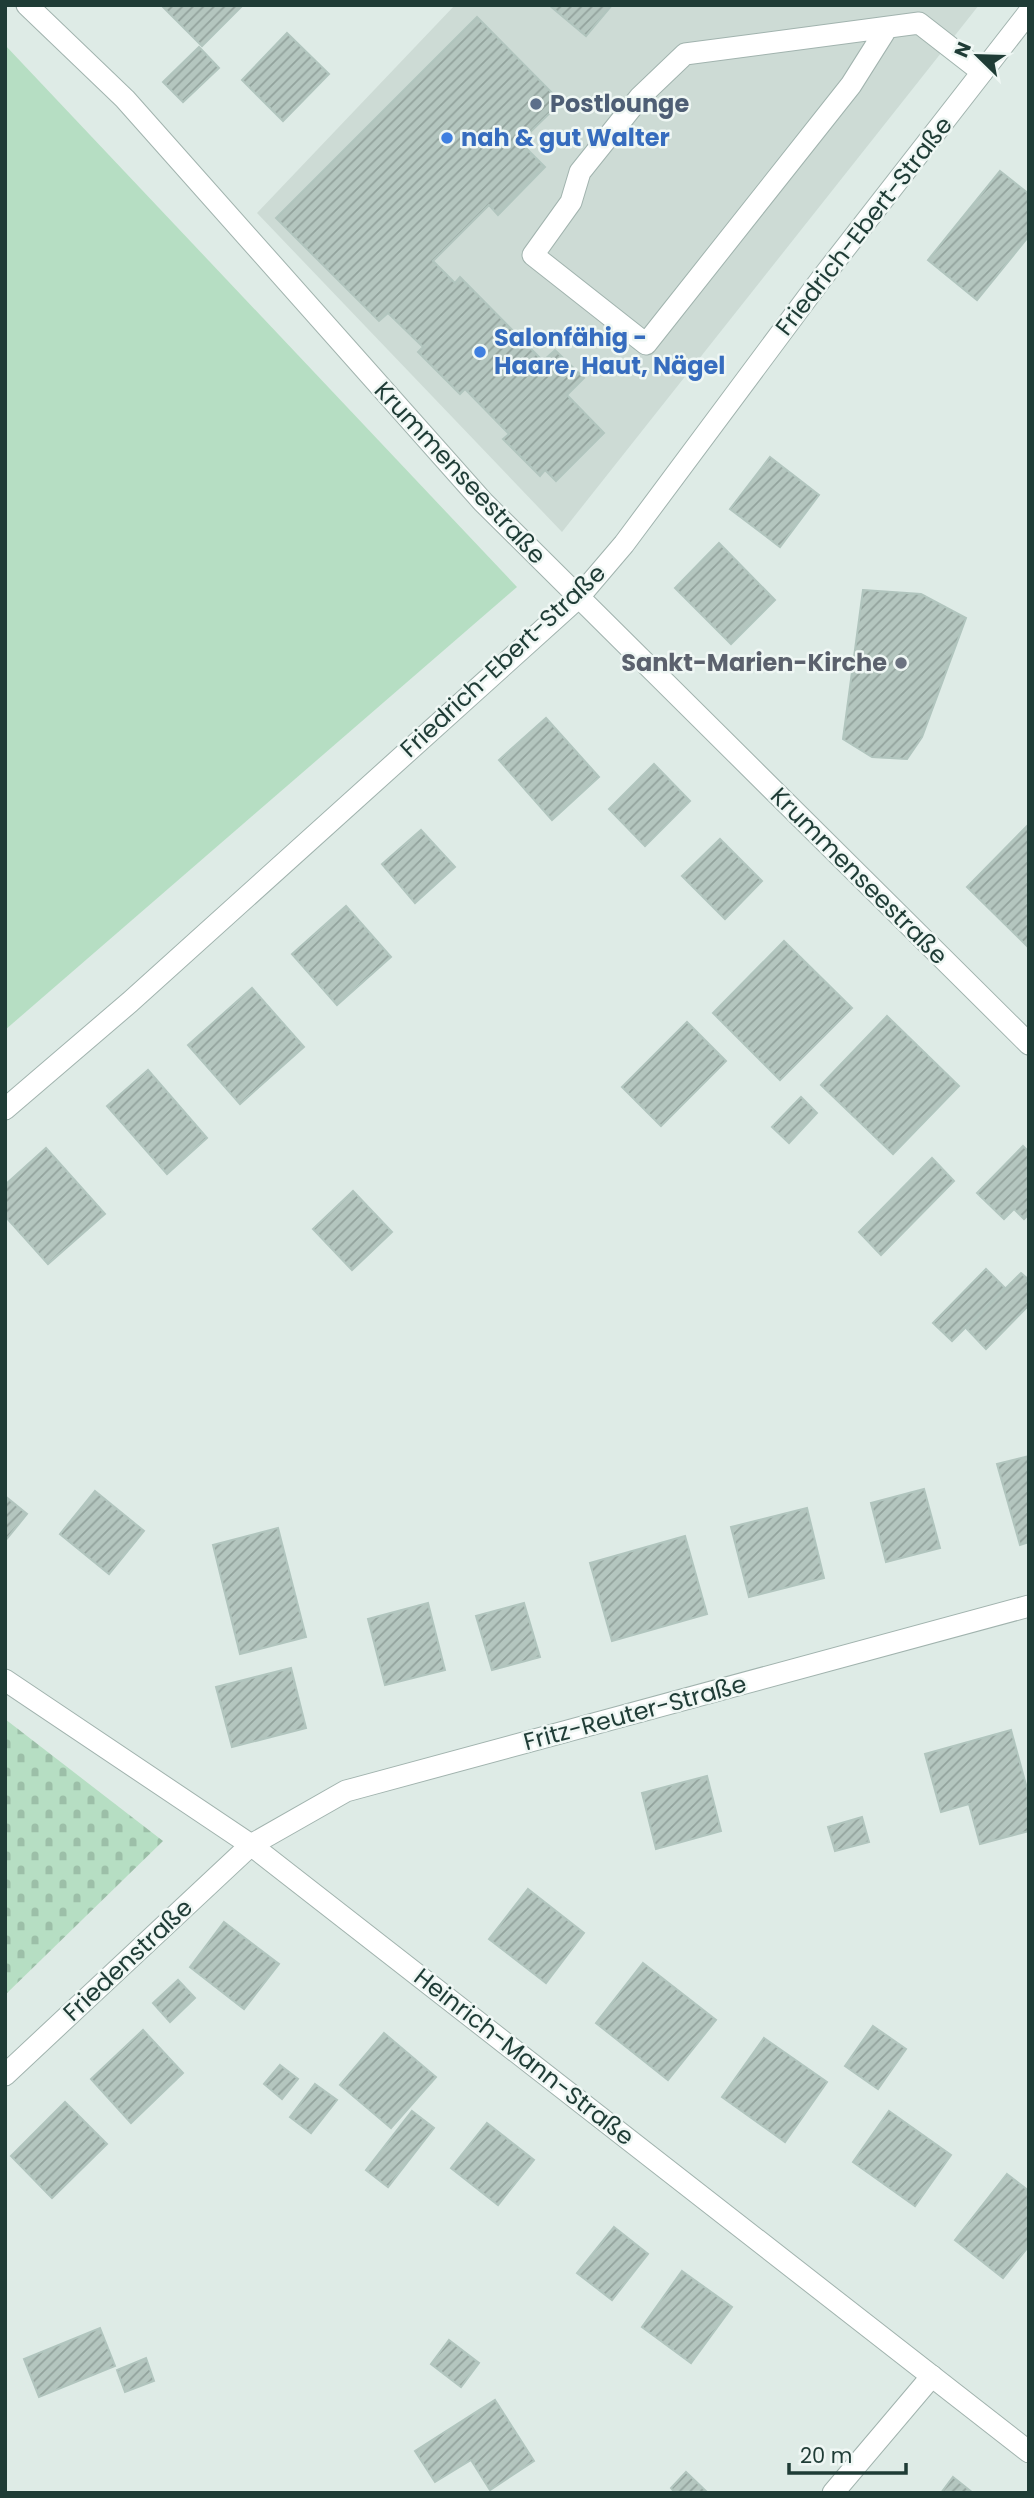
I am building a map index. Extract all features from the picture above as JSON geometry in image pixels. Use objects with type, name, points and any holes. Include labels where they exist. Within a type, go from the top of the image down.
[{"type":"street","name":"Krummenseestraße","points":[[27,5],[125,99],[483,502],[1029,1044]]},
{"type":"street","name":"Friedrich-Ebert-Straße","points":[[5,1109],[140,992],[578,598],[624,544],[822,278],[1029,12]]},
{"type":"street","points":[[887,28],[851,85],[646,344],[533,255],[571,202],[580,172],[640,97],[685,54],[919,23],[982,72]]},
{"type":"street","name":"Fritz-Reuter-Straße","points":[[251,1844],[346,1791],[1029,1606]]},
{"type":"street","name":"Heinrich-Mann-Straße","points":[[5,1680],[251,1844],[1029,2452]]},
{"type":"street","name":"Friedenstraße","points":[[5,2075],[251,1844]]},
{"type":"street","points":[[833,2493],[932,2376]]},
{"type":"shaded area","points":[[455,5],[979,5],[562,532],[257,213]]},
{"type":"green space","points":[[5,45],[517,587],[5,1030]]},
{"type":"green space","points":[[5,1719],[163,1841],[5,1995]]},
{"type":"building","points":[[161,5],[243,5],[202,46]]},
{"type":"building","points":[[549,5],[612,5],[586,36]]},
{"type":"building","points":[[477,17],[561,102],[520,142],[545,167],[498,215],[489,205],[433,261],[455,283],[460,277],[543,361],[555,350],[584,378],[567,395],[604,433],[556,481],[545,470],[540,476],[503,439],[509,434],[465,389],[460,394],[418,352],[423,347],[388,313],[379,321],[276,218]]},
{"type":"building","points":[[287,33],[329,74],[283,121],[242,80]]},
{"type":"building","points":[[199,47],[219,68],[183,102],[163,82]]},
{"type":"building","points":[[1000,171],[1029,194],[1029,236],[977,300],[928,260]]},
{"type":"building","points":[[770,457],[819,495],[780,547],[730,509]]},
{"type":"building","points":[[719,543],[775,600],[731,644],[675,588]]},
{"type":"building","name":"Sankt-Marien-Kirche","points":[[863,590],[921,594],[966,618],[922,737],[907,759],[872,757],[843,739]]},
{"type":"building","points":[[546,718],[599,777],[552,820],[499,760]]},
{"type":"building","points":[[654,764],[690,801],[645,846],[609,809]]},
{"type":"building","points":[[1029,824],[1029,948],[967,887]]},
{"type":"building","points":[[421,830],[455,867],[415,903],[382,864]]},
{"type":"building","points":[[720,839],[762,881],[725,919],[682,876]]},
{"type":"building","points":[[346,906],[391,957],[337,1005],[292,954]]},
{"type":"building","points":[[784,941],[852,1008],[780,1080],[713,1013]]},
{"type":"building","points":[[252,988],[304,1047],[240,1104],[188,1045]]},
{"type":"building","points":[[887,1016],[959,1086],[893,1154],[821,1085]]},
{"type":"building","points":[[687,1022],[726,1061],[661,1126],[622,1087]]},
{"type":"building","points":[[148,1070],[207,1138],[167,1174],[107,1106]]},
{"type":"building","points":[[801,1097],[817,1113],[789,1143],[772,1127]]},
{"type":"building","points":[[1023,1146],[1029,1152],[1029,1214],[1024,1219],[1014,1209],[1004,1219],[977,1193]]},
{"type":"building","points":[[46,1148],[105,1214],[48,1264],[5,1216],[5,1185]]},
{"type":"building","points":[[932,1158],[954,1181],[881,1255],[859,1232]]},
{"type":"building","points":[[353,1191],[392,1232],[352,1270],[313,1229]]},
{"type":"building","points":[[986,1269],[1005,1288],[952,1341],[933,1323]]},
{"type":"building","points":[[1021,1273],[1029,1280],[1029,1305],[986,1349],[966,1328]]},
{"type":"building","points":[[1029,1456],[1029,1542],[1020,1545],[997,1464]]},
{"type":"building","points":[[924,1489],[940,1548],[886,1562],[871,1503]]},
{"type":"building","points":[[95,1491],[144,1531],[109,1574],[60,1534]]},
{"type":"building","points":[[5,1496],[27,1514],[5,1541]]},
{"type":"building","points":[[807,1508],[824,1578],[749,1597],[731,1527]]},
{"type":"building","points":[[278,1528],[306,1637],[240,1654],[213,1545]]},
{"type":"building","points":[[685,1536],[707,1614],[612,1641],[590,1563]]},
{"type":"building","points":[[428,1603],[445,1670],[385,1685],[368,1619]]},
{"type":"building","points":[[524,1603],[540,1657],[492,1670],[476,1616]]},
{"type":"building","points":[[291,1668],[306,1728],[232,1747],[216,1687]]},
{"type":"building","points":[[1011,1730],[1029,1796],[1029,1831],[980,1844],[969,1804],[941,1812],[925,1754]]},
{"type":"building","points":[[707,1776],[721,1831],[656,1849],[642,1793]]},
{"type":"building","points":[[862,1817],[869,1842],[835,1851],[828,1827]]},
{"type":"building","points":[[528,1889],[584,1933],[546,1983],[489,1939]]},
{"type":"building","points":[[224,1922],[279,1964],[244,2009],[190,1967]]},
{"type":"building","points":[[643,1963],[716,2020],[668,2080],[596,2023]]},
{"type":"building","points":[[178,1980],[195,1998],[170,2022],[153,2003]]},
{"type":"building","points":[[873,2026],[906,2049],[878,2089],[845,2066]]},
{"type":"building","points":[[143,2030],[183,2073],[131,2123],[91,2079]]},
{"type":"building","points":[[384,2033],[436,2077],[391,2128],[340,2085]]},
{"type":"building","points":[[764,2038],[827,2082],[785,2142],[722,2097]]},
{"type":"building","points":[[280,2065],[298,2079],[282,2099],[264,2084]]},
{"type":"building","points":[[315,2084],[337,2100],[311,2133],[290,2117]]},
{"type":"building","points":[[65,2102],[107,2144],[52,2198],[11,2156]]},
{"type":"building","points":[[412,2111],[434,2128],[388,2187],[366,2170]]},
{"type":"building","points":[[889,2111],[951,2155],[915,2206],[853,2162]]},
{"type":"building","points":[[487,2123],[534,2160],[498,2205],[451,2168]]},
{"type":"building","points":[[1007,2174],[1029,2191],[1029,2246],[1003,2278],[955,2240]]},
{"type":"building","points":[[614,2227],[648,2254],[612,2300],[577,2273]]},
{"type":"building","points":[[682,2271],[732,2307],[691,2363],[642,2327]]},
{"type":"building","points":[[100,2328],[115,2366],[39,2397],[24,2359]]},
{"type":"building","points":[[449,2340],[479,2363],[461,2387],[431,2364]]},
{"type":"building","points":[[146,2358],[154,2381],[125,2392],[117,2370]]},
{"type":"building","points":[[495,2400],[534,2461],[490,2490],[471,2460],[435,2482],[415,2451]]},
{"type":"building","points":[[686,2472],[708,2493],[675,2493],[671,2488]]},
{"type":"building","points":[[953,2477],[973,2493],[941,2493]]},
{"type":"place","name":"Postlounge","points":[[536,104]]},
{"type":"place","name":"nah & gut Walter","points":[[447,138]]},
{"type":"place","name":"Salonfähig - Haare, Haut, Nägel","points":[[480,352]]},
{"type":"place","name":"Sankt-Marien-Kirche","points":[[901,663]]}]
